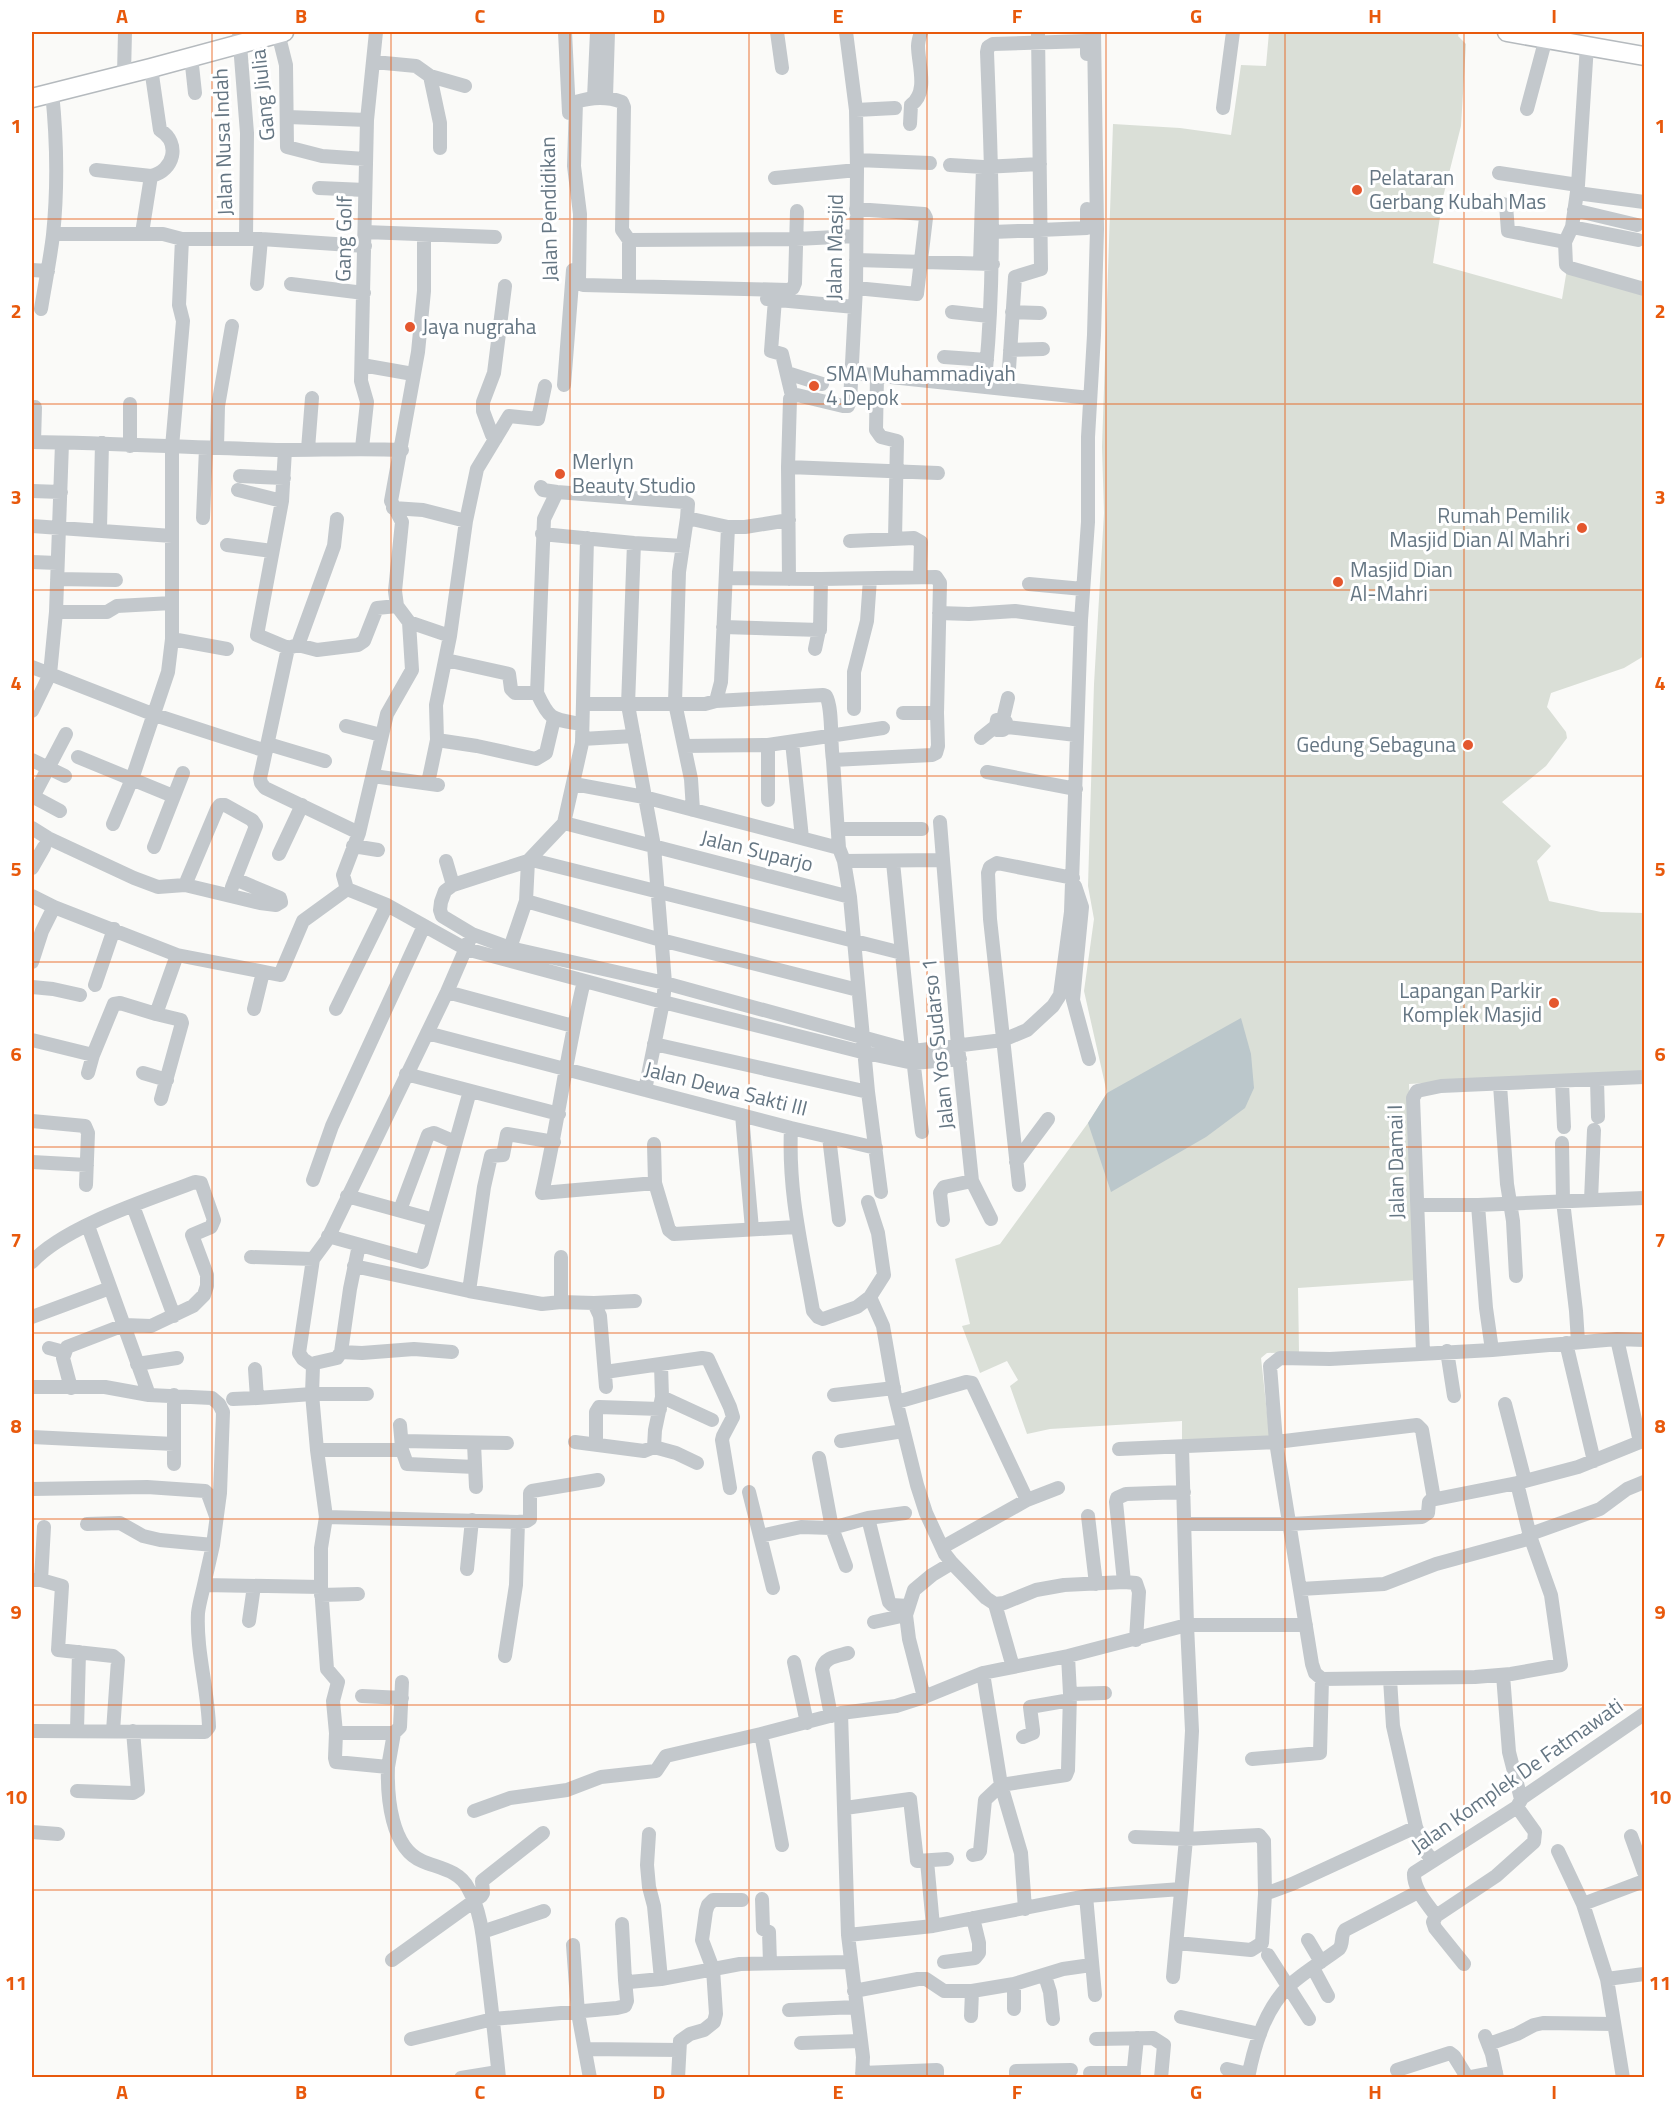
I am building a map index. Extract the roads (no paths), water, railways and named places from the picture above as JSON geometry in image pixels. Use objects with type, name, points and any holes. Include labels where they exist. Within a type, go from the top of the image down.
[{"type":"main road","points":[[32,98],[151,68],[191,56],[239,37],[281,32]]},
{"type":"main road","points":[[1507,32],[1644,56]]},
{"type":"street","points":[[124,74],[125,32]]},
{"type":"street","name":"Gang Jiulia","points":[[281,32],[286,64],[287,147],[322,156],[366,159]]},
{"type":"street","name":"Gang Golf","points":[[362,448],[367,402],[362,381],[362,365],[367,120],[376,32]]},
{"type":"street","name":"Jalan Pendidikan","points":[[564,385],[574,252],[574,210],[567,168],[569,101],[565,32]]},
{"type":"street","points":[[597,32],[600,97]]},
{"type":"street","points":[[600,97],[608,32]]},
{"type":"street","points":[[777,32],[782,68]]},
{"type":"street","name":"Jalan Masjid","points":[[792,396],[797,395],[848,406],[850,401],[856,288],[857,165],[856,110],[846,32]]},
{"type":"street","points":[[910,124],[911,105],[917,101],[922,85],[918,44],[921,32]]},
{"type":"street","points":[[347,889],[387,905],[466,949],[866,1053],[913,1057],[959,1052],[1003,1040],[1027,1030],[1053,1006],[1060,995],[1073,878],[1076,735],[1088,518],[1090,398],[1094,335],[1096,229],[1094,32]]},
{"type":"street","points":[[1223,108],[1233,32]]},
{"type":"street","points":[[1009,369],[1015,277],[1041,269],[1038,36]]},
{"type":"street","points":[[944,357],[986,364],[989,316],[986,263],[988,47],[993,44],[1038,36],[1087,41],[1087,228],[992,232]]},
{"type":"street","name":"Jalan Nusa Indah","points":[[239,37],[247,133],[246,239]]},
{"type":"street","points":[[1527,109],[1546,38]]},
{"type":"street","points":[[1587,45],[1578,189],[1572,227],[1566,242],[1566,265],[1644,289]]},
{"type":"street","points":[[191,56],[195,93]]},
{"type":"street","points":[[374,62],[416,66],[430,76],[465,86]]},
{"type":"street","points":[[96,171],[151,176],[159,174],[169,165],[174,148],[169,137],[160,130],[151,68]]},
{"type":"street","points":[[430,76],[440,123],[440,148]]},
{"type":"street","points":[[41,309],[53,234],[57,138],[52,92]]},
{"type":"street","points":[[629,286],[629,240],[622,230],[624,106],[622,102],[600,97],[576,102],[574,166],[580,214],[579,280],[583,285],[788,290],[793,288],[795,283],[797,211]]},
{"type":"street","points":[[856,110],[895,108]]},
{"type":"street","points":[[288,117],[367,120]]},
{"type":"street","points":[[775,178],[857,165],[930,163]]},
{"type":"street","points":[[950,165],[987,167],[1040,164]]},
{"type":"street","points":[[986,263],[992,232],[987,167]]},
{"type":"street","points":[[1499,173],[1644,202]]},
{"type":"street","points":[[142,233],[151,176]]},
{"type":"street","points":[[319,188],[365,190]]},
{"type":"street","points":[[1493,201],[1506,205],[1508,231],[1566,242]]},
{"type":"street","points":[[856,209],[926,215],[917,291],[914,294],[856,288]]},
{"type":"street","points":[[1574,210],[1637,225]]},
{"type":"street","points":[[1572,227],[1638,240]]},
{"type":"street","points":[[53,234],[142,233],[163,234],[182,239],[365,239],[423,235],[495,237]]},
{"type":"street","points":[[347,889],[343,875],[359,833],[387,714],[412,670],[409,622],[397,606],[395,591],[402,522],[391,501],[418,352],[424,291],[423,235]]},
{"type":"street","points":[[629,240],[796,239],[856,236]]},
{"type":"street","points":[[113,824],[155,714],[168,672],[172,639],[172,447],[183,321],[179,305],[182,239]]},
{"type":"street","points":[[257,284],[261,239]]},
{"type":"street","points":[[855,260],[986,263]]},
{"type":"street","points":[[32,270],[48,271]]},
{"type":"street","points":[[291,284],[364,293]]},
{"type":"street","points":[[496,438],[492,435],[483,411],[483,402],[494,373],[505,286]]},
{"type":"street","points":[[748,298],[855,307]]},
{"type":"street","points":[[774,299],[771,351],[782,354],[792,396],[790,399],[788,467],[789,579]]},
{"type":"street","points":[[952,312],[989,316]]},
{"type":"street","points":[[1012,312],[1040,313]]},
{"type":"street","points":[[203,518],[218,406],[232,326]]},
{"type":"street","points":[[1010,350],[1043,349]]},
{"type":"street","points":[[362,365],[413,374]]},
{"type":"street","points":[[788,373],[822,384]]},
{"type":"street","points":[[853,373],[984,385],[1090,398]]},
{"type":"street","points":[[877,376],[876,430],[881,437],[897,441],[895,539]]},
{"type":"street","points":[[373,776],[433,784],[437,740],[436,705],[446,660],[466,521],[477,469],[509,416],[538,419],[545,386]]},
{"type":"street","points":[[308,449],[312,398]]},
{"type":"street","points":[[130,404],[130,446]]},
{"type":"street","points":[[35,407],[33,442],[285,450],[362,448],[402,450]]},
{"type":"street","points":[[32,711],[50,674],[56,612],[63,443]]},
{"type":"street","points":[[100,529],[102,444]]},
{"type":"street","points":[[285,450],[282,501],[257,635],[293,646],[317,650],[358,645],[364,641],[377,608],[397,606]]},
{"type":"street","points":[[788,467],[938,474]]},
{"type":"street","points":[[240,476],[285,478]]},
{"type":"street","points":[[541,487],[543,490],[557,492],[688,504],[679,572],[675,703],[691,779],[693,810]]},
{"type":"street","points":[[238,490],[282,501]]},
{"type":"street","points":[[32,491],[61,492]]},
{"type":"street","points":[[557,492],[544,519],[542,534],[537,693],[546,711],[554,719],[581,724]]},
{"type":"street","points":[[393,508],[423,510],[466,521]]},
{"type":"street","points":[[687,518],[728,526],[757,526],[789,520]]},
{"type":"street","points":[[337,519],[334,546],[293,646],[260,778],[266,788],[359,833]]},
{"type":"street","points":[[32,526],[100,529],[172,536]]},
{"type":"street","points":[[716,700],[721,682],[728,526]]},
{"type":"street","points":[[542,534],[683,546]]},
{"type":"street","points":[[510,948],[526,901],[528,861],[564,823],[574,784],[582,739],[587,538]]},
{"type":"street","points":[[850,541],[914,538],[921,542],[920,577]]},
{"type":"street","points":[[634,543],[628,705],[654,846],[665,983],[645,1090]]},
{"type":"street","points":[[227,545],[272,551]]},
{"type":"street","points":[[32,562],[57,563]]},
{"type":"street","points":[[726,578],[938,578],[938,746],[936,753],[833,760]]},
{"type":"street","points":[[57,579],[116,580]]},
{"type":"street","points":[[815,649],[820,628],[821,579]]},
{"type":"street","points":[[854,708],[854,672],[867,621],[870,579]]},
{"type":"street","points":[[1029,584],[1083,589]]},
{"type":"street","points":[[56,612],[107,612],[117,606],[172,603]]},
{"type":"street","points":[[939,613],[1015,611],[1081,620]]},
{"type":"street","points":[[409,622],[450,636]]},
{"type":"street","points":[[723,627],[819,630]]},
{"type":"street","points":[[172,639],[227,649]]},
{"type":"street","points":[[446,660],[509,674],[511,689],[515,693],[537,693]]},
{"type":"street","points":[[32,667],[155,714],[267,748],[326,761]]},
{"type":"street","points":[[583,704],[705,704],[716,700],[826,696],[829,704],[838,829],[850,897],[868,1092],[881,1192]]},
{"type":"street","points":[[1002,724],[1008,698]]},
{"type":"street","points":[[903,713],[937,713]]},
{"type":"street","points":[[437,740],[536,759],[546,753],[554,719]]},
{"type":"street","points":[[981,738],[1002,724],[1076,735]]},
{"type":"street","points":[[346,726],[381,735]]},
{"type":"street","points":[[684,746],[768,745],[883,728]]},
{"type":"street","points":[[60,811],[32,796],[66,734]]},
{"type":"street","points":[[582,739],[634,736]]},
{"type":"street","points":[[792,742],[802,838]]},
{"type":"street","points":[[768,745],[768,800]]},
{"type":"street","points":[[78,758],[173,796]]},
{"type":"street","points":[[32,760],[65,776]]},
{"type":"street","points":[[987,771],[1076,789]]},
{"type":"street","points":[[154,847],[183,773]]},
{"type":"street","points":[[574,784],[644,797],[802,838],[841,854],[893,862],[942,860]]},
{"type":"street","points":[[185,885],[220,805],[225,805],[252,820],[256,826],[228,897]]},
{"type":"street","points":[[279,854],[302,806]]},
{"type":"street","name":"Jalan Yos Sudarso 1","points":[[940,822],[972,1181],[991,1220]]},
{"type":"street","name":"Jalan Suparjo","points":[[564,823],[850,897]]},
{"type":"street","points":[[32,828],[48,838],[158,887],[185,885],[228,897],[276,905],[280,902],[280,898],[235,879]]},
{"type":"street","points":[[838,829],[922,829]]},
{"type":"street","points":[[354,846],[378,850]]},
{"type":"street","points":[[32,868],[44,847]]},
{"type":"street","points":[[446,861],[453,885]]},
{"type":"street","points":[[902,953],[536,861],[528,861],[453,885],[445,891],[440,910],[442,916],[472,934],[510,948],[665,983],[864,1037],[913,1057]]},
{"type":"street","points":[[893,862],[922,1132]]},
{"type":"street","points":[[1019,1185],[990,919],[988,882],[990,867],[997,863],[1073,878]]},
{"type":"street","points":[[1073,878],[1082,907],[1073,1000],[1089,1059]]},
{"type":"street","points":[[32,896],[54,907],[177,955],[280,975],[303,921],[347,889]]},
{"type":"street","points":[[526,901],[660,940],[858,990]]},
{"type":"street","points":[[336,1009],[387,905]]},
{"type":"street","points":[[32,962],[42,931],[54,907]]},
{"type":"street","points":[[313,1180],[332,1126],[424,926]]},
{"type":"street","points":[[95,985],[114,929]]},
{"type":"street","points":[[313,1366],[299,1353],[313,1259],[328,1236],[447,992],[472,934]]},
{"type":"street","points":[[156,1014],[177,955]]},
{"type":"street","points":[[254,1009],[263,972]]},
{"type":"street","points":[[584,981],[573,1026],[554,1142],[542,1193],[655,1183]]},
{"type":"street","points":[[32,989],[53,989],[80,995]]},
{"type":"street","points":[[447,992],[573,1026]]},
{"type":"street","points":[[88,1072],[114,1004],[120,1003],[181,1020],[167,1080],[160,1099]]},
{"type":"street","name":"Jalan Dewa Sakti III","points":[[427,1033],[876,1148]]},
{"type":"street","points":[[32,1040],[93,1055]]},
{"type":"street","points":[[654,1044],[868,1092]]},
{"type":"street","points":[[143,1073],[167,1080]]},
{"type":"street","points":[[406,1074],[559,1114]]},
{"type":"street","name":"Jalan Damai I","points":[[1423,1352],[1413,1098],[1417,1091],[1441,1086],[1644,1077]]},
{"type":"street","points":[[1591,1200],[1597,1080]]},
{"type":"street","points":[[1562,1082],[1564,1127]]},
{"type":"street","points":[[1500,1085],[1516,1276]]},
{"type":"street","points":[[328,1236],[422,1262],[470,1091]]},
{"type":"street","points":[[742,1115],[752,1229]]},
{"type":"street","points":[[1016,1162],[1048,1119]]},
{"type":"street","points":[[32,1121],[86,1126],[88,1133],[86,1185]]},
{"type":"street","points":[[791,1128],[791,1172],[796,1227],[813,1311],[818,1317],[823,1319],[857,1307],[870,1297],[884,1275],[878,1233],[868,1202]]},
{"type":"street","points":[[400,1210],[428,1135],[434,1133],[455,1142]]},
{"type":"street","points":[[469,1291],[484,1187],[491,1156],[503,1155],[507,1134],[554,1142]]},
{"type":"street","points":[[829,1137],[839,1220]]},
{"type":"street","points":[[1562,1143],[1563,1201],[1576,1311],[1572,1343],[1594,1461]]},
{"type":"street","points":[[654,1144],[655,1183],[669,1230],[674,1234],[796,1227]]},
{"type":"street","points":[[32,1162],[87,1165]]},
{"type":"street","points":[[943,1220],[941,1190],[944,1187],[972,1181]]},
{"type":"street","points":[[32,1262],[54,1243],[88,1226],[195,1182],[201,1183],[213,1221],[211,1227],[192,1235],[207,1275],[204,1295],[194,1306],[151,1326],[124,1325],[67,1347],[63,1358],[71,1388]]},
{"type":"street","points":[[347,1196],[434,1220]]},
{"type":"street","points":[[1418,1205],[1478,1205],[1644,1198]]},
{"type":"street","points":[[1478,1205],[1486,1308],[1492,1350]]},
{"type":"street","points":[[133,1206],[174,1316]]},
{"type":"street","points":[[88,1226],[142,1379],[150,1395]]},
{"type":"street","points":[[313,1366],[337,1358],[341,1352],[359,1245]]},
{"type":"street","points":[[251,1257],[313,1259]]},
{"type":"street","points":[[561,1257],[561,1302]]},
{"type":"street","points":[[354,1266],[542,1304],[635,1300]]},
{"type":"street","points":[[32,1317],[110,1288]]},
{"type":"street","points":[[870,1297],[883,1326],[895,1397],[926,1513],[948,1559],[986,1598],[995,1604],[1048,1587],[1136,1583],[1138,1586],[1136,1640]]},
{"type":"street","points":[[594,1303],[600,1316],[606,1387]]},
{"type":"street","points":[[1185,1524],[1290,1524],[1422,1517],[1428,1513],[1429,1502],[1434,1499],[1521,1482],[1643,1445],[1617,1339]]},
{"type":"street","points":[[1504,1404],[1530,1536],[1551,1595],[1561,1665],[1503,1675],[1475,1677],[1322,1679],[1315,1672],[1312,1664],[1276,1442],[1270,1382],[1270,1366],[1274,1361],[1280,1358],[1330,1359],[1423,1352],[1492,1350],[1617,1339],[1644,1340]]},
{"type":"street","points":[[49,1348],[64,1352]]},
{"type":"street","points":[[341,1352],[362,1353],[414,1349],[452,1352]]},
{"type":"street","points":[[1447,1351],[1454,1396]]},
{"type":"street","points":[[137,1364],[177,1358]]},
{"type":"street","points":[[605,1372],[708,1359],[732,1412],[722,1440],[730,1488]]},
{"type":"street","points":[[654,1447],[661,1403],[661,1365]]},
{"type":"street","points":[[313,1366],[312,1394],[326,1517],[321,1548],[321,1591],[327,1669],[338,1682],[333,1701],[336,1733],[334,1754],[336,1762],[388,1767]]},
{"type":"street","points":[[255,1369],[257,1398]]},
{"type":"street","points":[[32,1387],[105,1387],[142,1379]]},
{"type":"street","points":[[834,1395],[895,1397],[966,1382],[972,1383],[1027,1500]]},
{"type":"street","points":[[32,1731],[205,1732],[209,1728],[198,1612],[217,1518],[223,1412],[212,1398],[150,1395],[105,1387]]},
{"type":"street","points":[[233,1400],[312,1394],[367,1394]]},
{"type":"street","points":[[174,1395],[174,1464]]},
{"type":"street","points":[[596,1444],[596,1412],[599,1407],[661,1403],[712,1420]]},
{"type":"street","points":[[400,1425],[407,1464],[475,1467]]},
{"type":"street","points":[[1119,1449],[1276,1442],[1417,1425],[1422,1430],[1434,1499]]},
{"type":"street","points":[[841,1441],[903,1431]]},
{"type":"street","points":[[32,1437],[174,1444]]},
{"type":"street","points":[[575,1442],[644,1451],[654,1447],[697,1463]]},
{"type":"street","points":[[474,1443],[476,1487]]},
{"type":"street","points":[[317,1450],[507,1443]]},
{"type":"street","points":[[1173,1977],[1186,1839],[1192,1731],[1182,1447]]},
{"type":"street","points":[[819,1458],[832,1528],[846,1566]]},
{"type":"street","points":[[326,1517],[527,1521],[530,1519],[530,1493],[532,1491],[598,1480]]},
{"type":"street","points":[[1301,1589],[1384,1584],[1436,1564],[1524,1540],[1600,1509],[1627,1489],[1644,1482]]},
{"type":"street","points":[[32,1489],[147,1487],[205,1491],[217,1518]]},
{"type":"street","points":[[943,1547],[1027,1500],[1059,1488]]},
{"type":"street","points":[[749,1492],[773,1588]]},
{"type":"street","points":[[1124,1582],[1117,1498],[1126,1494],[1184,1492]]},
{"type":"street","points":[[760,1536],[801,1527],[832,1528],[868,1518],[905,1513]]},
{"type":"street","points":[[1088,1516],[1095,1584]]},
{"type":"street","points":[[868,1518],[889,1602],[907,1610]]},
{"type":"street","points":[[467,1569],[472,1520]]},
{"type":"street","points":[[505,1656],[516,1585],[518,1522]]},
{"type":"street","points":[[87,1524],[120,1523],[143,1536],[213,1545]]},
{"type":"street","points":[[44,1527],[36,1580],[62,1586],[58,1650],[113,1656],[118,1660],[113,1731]]},
{"type":"street","points":[[924,1697],[909,1639],[907,1610],[914,1590],[932,1575],[952,1563]]},
{"type":"street","points":[[204,1585],[254,1586],[358,1594]]},
{"type":"street","points":[[249,1621],[254,1586]]},
{"type":"street","points":[[995,1604],[1013,1667]]},
{"type":"street","points":[[874,1622],[907,1610]]},
{"type":"street","points":[[474,1811],[510,1798],[567,1790],[600,1777],[656,1771],[666,1756],[836,1715],[896,1706],[983,1673],[1136,1640],[1187,1625],[1306,1625]]},
{"type":"street","points":[[77,1730],[79,1652]]},
{"type":"street","points":[[848,1653],[823,1663],[822,1669],[836,1715],[845,1808],[848,1935],[863,2065],[862,2075],[937,2070],[937,2078]]},
{"type":"street","points":[[973,1855],[980,1851],[985,1800],[1001,1785],[1066,1775],[1070,1697],[1068,1656]]},
{"type":"street","points":[[794,1662],[807,1723]]},
{"type":"street","points":[[983,1673],[1001,1785],[1021,1853],[1025,1908]]},
{"type":"street","points":[[1464,1964],[1435,1928],[1433,1922],[1436,1916],[1496,1876],[1536,1839],[1535,1832],[1519,1803],[1509,1752],[1503,1675]]},
{"type":"street","points":[[1252,1759],[1320,1754],[1322,1679]]},
{"type":"street","points":[[1390,1679],[1393,1726],[1416,1827],[1425,1851],[1432,1860]]},
{"type":"street","points":[[336,1733],[394,1732],[400,1727],[402,1683]]},
{"type":"street","points":[[1023,1737],[1033,1733],[1034,1730],[1030,1707],[1070,1697],[1105,1693]]},
{"type":"street","points":[[362,1696],[402,1698]]},
{"type":"street","name":"Jalan Komplek De Fatmawati","points":[[1418,1892],[1413,1874],[1519,1803],[1644,1714]]},
{"type":"street","points":[[77,1791],[133,1793],[138,1790],[133,1731]]},
{"type":"street","points":[[394,1732],[387,1789],[395,1824],[408,1853],[458,1876],[467,1885],[479,1913],[498,2075],[461,2078]]},
{"type":"street","points":[[761,1734],[782,1845]]},
{"type":"street","points":[[845,1808],[910,1799],[916,1860],[947,1859]]},
{"type":"street","points":[[1265,1894],[1292,1884],[1416,1827]]},
{"type":"street","points":[[32,1832],[58,1834]]},
{"type":"street","points":[[392,1960],[482,1895],[482,1881],[543,1833]]},
{"type":"street","points":[[649,1834],[647,1865],[654,1906],[661,1979]]},
{"type":"street","points":[[1135,1838],[1186,1839],[1254,1835],[1262,1837],[1265,1858],[1262,1943],[1251,1950],[1177,1943]]},
{"type":"street","points":[[1631,1836],[1644,1872]]},
{"type":"street","points":[[1558,1851],[1583,1904],[1607,1978],[1623,2078]]},
{"type":"street","points":[[927,1861],[933,1926]]},
{"type":"street","points":[[1583,1904],[1644,1881]]},
{"type":"street","points":[[848,1935],[933,1926],[1086,1896],[1181,1889]]},
{"type":"street","points":[[1227,2068],[1248,2076],[1260,2034],[1278,1999],[1289,1985],[1339,1949],[1345,1930],[1418,1892],[1436,1916]]},
{"type":"street","points":[[1086,1896],[1095,1995]]},
{"type":"street","points":[[762,1899],[763,1929],[769,1932],[770,1963]]},
{"type":"street","points":[[678,2078],[680,2041],[690,2034],[704,2030],[714,2022],[716,2014],[713,1969],[702,1940],[708,1905],[713,1900],[742,1900]]},
{"type":"street","points":[[482,1932],[544,1911]]},
{"type":"street","points":[[945,1962],[977,1956],[980,1950],[973,1918]]},
{"type":"street","points":[[411,2039],[492,2019],[578,2013],[625,2006],[627,2001],[622,1924]]},
{"type":"street","points":[[1308,1940],[1328,1996]]},
{"type":"street","points":[[573,1945],[578,2013],[590,2078]]},
{"type":"street","points":[[1268,1955],[1309,2019]]},
{"type":"street","points":[[626,1980],[661,1979],[734,1964],[850,1962]]},
{"type":"street","points":[[854,1991],[926,1979],[944,1991],[972,1991],[1014,1984],[1063,1969],[1092,1965]]},
{"type":"street","points":[[1607,1978],[1644,1974]]},
{"type":"street","points":[[1045,1976],[1050,1992],[1053,2019]]},
{"type":"street","points":[[1014,1984],[1014,2009]]},
{"type":"street","points":[[971,2016],[972,1991]]},
{"type":"street","points":[[789,2010],[856,2007]]},
{"type":"street","points":[[1180,2017],[1260,2034]]},
{"type":"street","points":[[1397,2070],[1450,2053],[1455,2056],[1466,2077],[1497,2075],[1487,2040],[1508,2038],[1543,2023],[1614,2024]]},
{"type":"street","points":[[1090,2073],[1133,2075],[1137,2038]]},
{"type":"street","points":[[1096,2039],[1154,2038],[1164,2045],[1161,2078]]},
{"type":"street","points":[[801,2043],[860,2041]]},
{"type":"street","points":[[585,2049],[679,2050]]},
{"type":"street","points":[[1016,2078],[1016,2071],[1071,2070]]},
{"type":"place","name":"Pelataran Gerbang Kubah Mas","points":[[1357,190]]},
{"type":"place","name":"Jaya nugraha","points":[[410,327]]},
{"type":"place","name":"SMA Muhammadiyah 4 Depok","points":[[814,386]]},
{"type":"place","name":"Merlyn Beauty Studio","points":[[560,474]]},
{"type":"place","name":"Rumah Pemilik Masjid Dian Al Mahri","points":[[1582,528]]},
{"type":"place","name":"Masjid Dian Al-Mahri","points":[[1338,582]]},
{"type":"place","name":"Gedung Sebaguna","points":[[1468,745]]},
{"type":"place","name":"Lapangan Parkir Komplek Masjid","points":[[1554,1003]]}]
